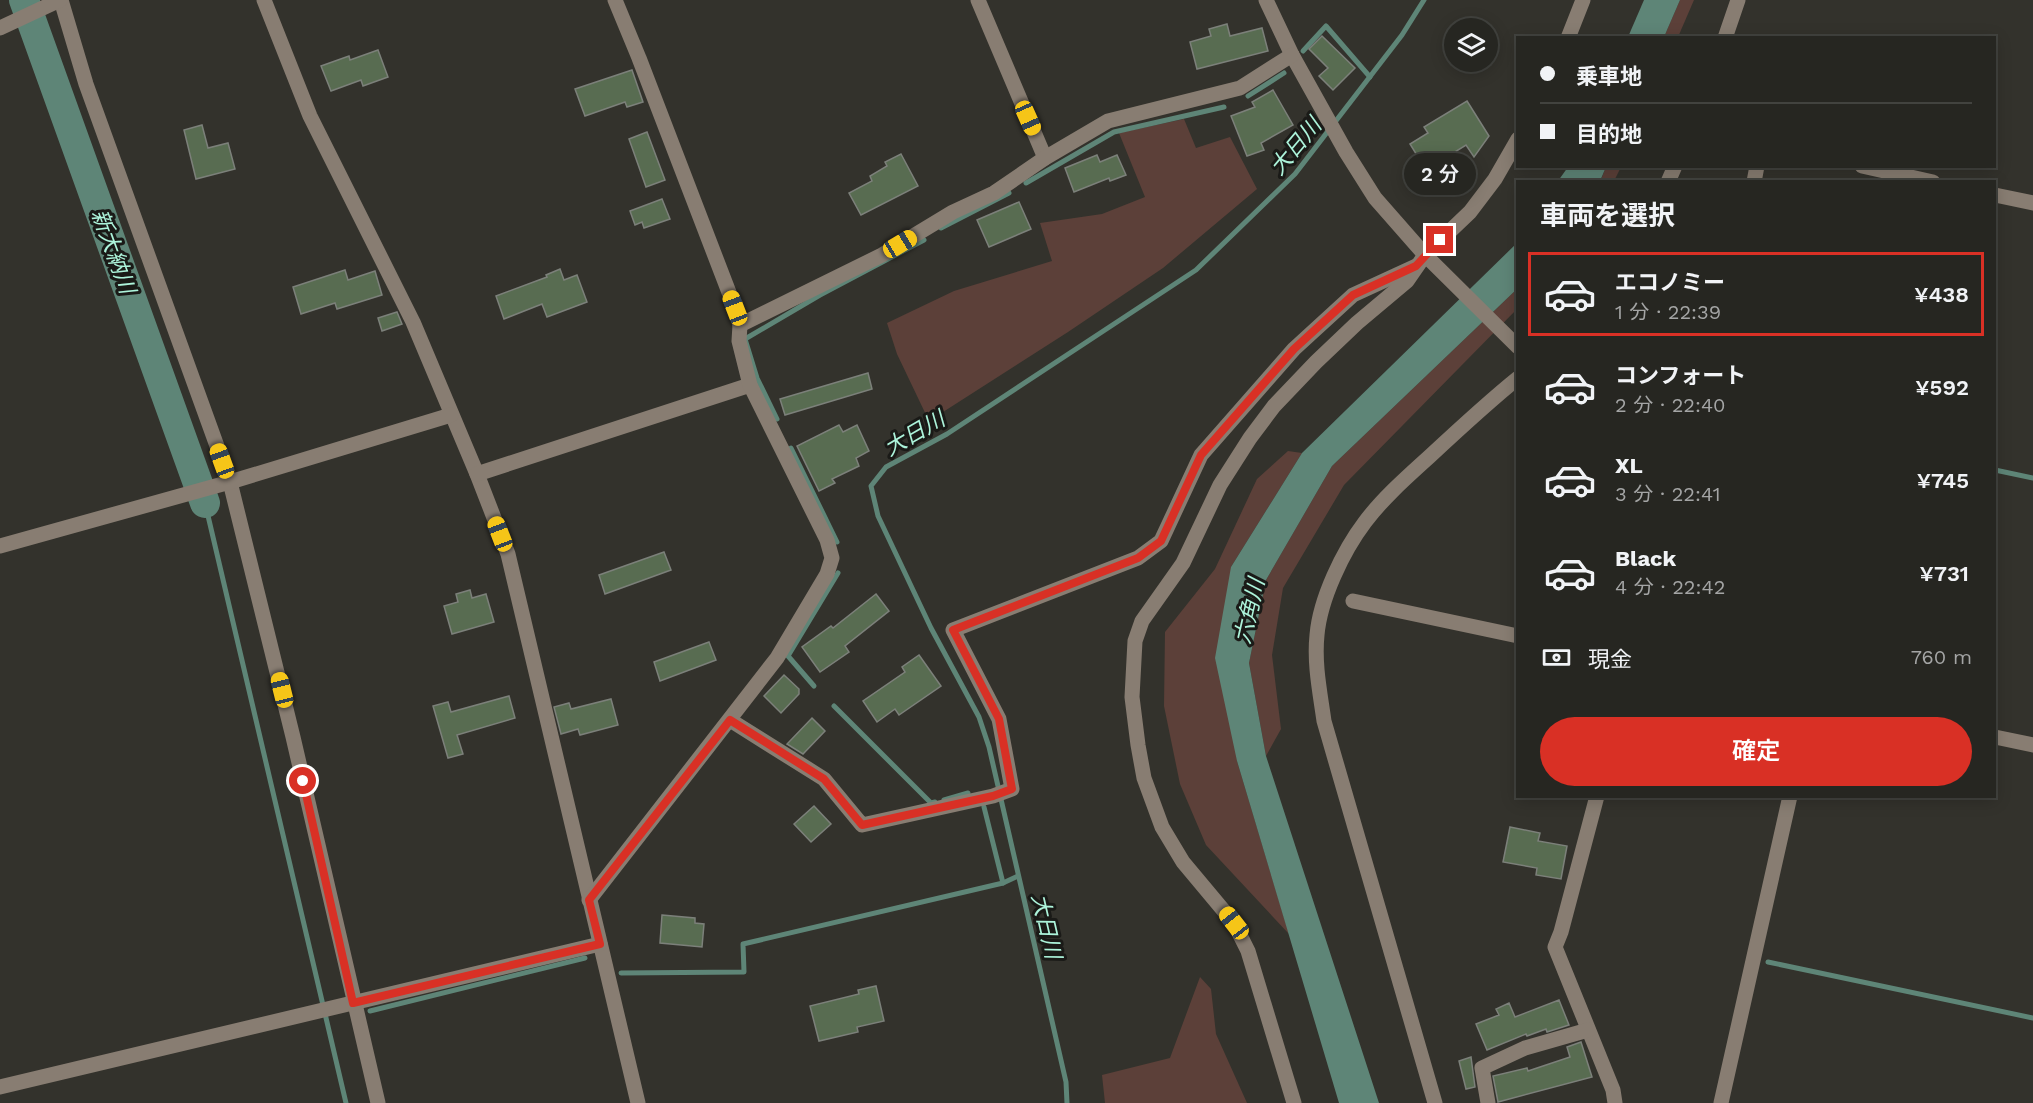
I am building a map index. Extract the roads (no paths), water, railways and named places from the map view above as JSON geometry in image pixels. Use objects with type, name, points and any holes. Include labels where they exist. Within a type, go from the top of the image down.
[{"type":"street","points":[[264,0],[310,116],[413,322],[508,554],[638,1103]]},
{"type":"street","points":[[589,900],[777,658],[827,574],[832,558],[827,540],[750,385],[739,341],[740,324],[648,80],[615,0]]},
{"type":"street","points":[[978,0],[1045,158]]},
{"type":"street","points":[[1266,0],[1292,55],[1336,136],[1375,198],[1425,261],[1516,346]]},
{"type":"street","points":[[1569,36],[1583,0]]},
{"type":"street","points":[[1726,36],[1738,0]]},
{"type":"street","points":[[0,28],[57,2],[230,482],[293,737],[378,1103]]},
{"type":"street","points":[[740,324],[882,255],[953,212],[994,193],[1045,158],[1108,121],[1240,88],[1292,55]]},
{"type":"street","points":[[1294,1103],[1248,951],[1234,923],[1183,862],[1162,827],[1144,778],[1132,697],[1135,641],[1142,621],[1183,563],[1220,485],[1274,406],[1357,323],[1407,281],[1470,212],[1495,179],[1516,142]]},
{"type":"street","points":[[1871,168],[1924,180]]},
{"type":"street","points":[[1996,195],[2033,203]]},
{"type":"street","points":[[730,720],[824,779],[862,825],[1000,794],[1012,789],[999,719],[953,630],[1138,558],[1161,541],[1201,455],[1294,349],[1353,295],[1425,261]]},
{"type":"street","points":[[1435,1103],[1324,721],[1316,669],[1317,633],[1327,595],[1344,556],[1365,522],[1399,484],[1516,380]]},
{"type":"street","points":[[477,474],[750,385]]},
{"type":"street","points":[[0,546],[189,494],[451,415]]},
{"type":"street","points":[[1353,601],[1516,636]]},
{"type":"street","points":[[1996,737],[2033,745]]},
{"type":"street","points":[[1596,798],[1555,947],[1613,1090],[1615,1103]]},
{"type":"street","points":[[1721,1103],[1790,798]]},
{"type":"street","points":[[0,1087],[600,944]]},
{"type":"street","points":[[1488,1103],[1482,1068],[1525,1048],[1588,1030]]},
{"type":"water","points":[[1644,0],[1680,0],[1664,36],[1628,36]]},
{"type":"water","points":[[1567,168],[1606,168],[1600,180],[1559,180]]},
{"type":"water","name":"六角川","points":[[1516,244],[1516,290],[1332,466],[1266,580],[1249,663],[1266,756],[1379,1103],[1339,1103],[1237,761],[1215,658],[1231,567],[1302,453]]},
{"type":"waterway","name":"新大納川","points":[[24,0],[205,503]]},
{"type":"waterway","name":"大日川","points":[[1067,1103],[1066,1082],[989,747],[979,717],[931,628],[878,516],[871,486],[886,467],[947,434],[1196,270],[1295,174],[1402,35],[1424,0]]},
{"type":"waterway","points":[[1303,51],[1326,26],[1370,77]]},
{"type":"waterway","points":[[1248,96],[1284,73]]},
{"type":"waterway","points":[[1026,183],[1114,132],[1224,107]]},
{"type":"waterway","points":[[941,228],[1009,193]]},
{"type":"waterway","points":[[777,419],[757,378],[745,339],[820,295],[924,240]]},
{"type":"waterway","points":[[791,448],[837,542]]},
{"type":"waterway","points":[[1996,470],[2033,478]]},
{"type":"waterway","points":[[205,503],[346,1103]]},
{"type":"waterway","points":[[814,686],[788,656],[838,573]]},
{"type":"waterway","points":[[834,706],[931,803],[935,802]]},
{"type":"waterway","points":[[944,800],[968,793]]},
{"type":"waterway","points":[[984,807],[1003,883]]},
{"type":"waterway","points":[[621,973],[744,972],[743,944],[1003,883],[1018,876]]},
{"type":"waterway","points":[[370,1011],[585,958]]},
{"type":"waterway","points":[[1768,962],[2033,1018]]}]
